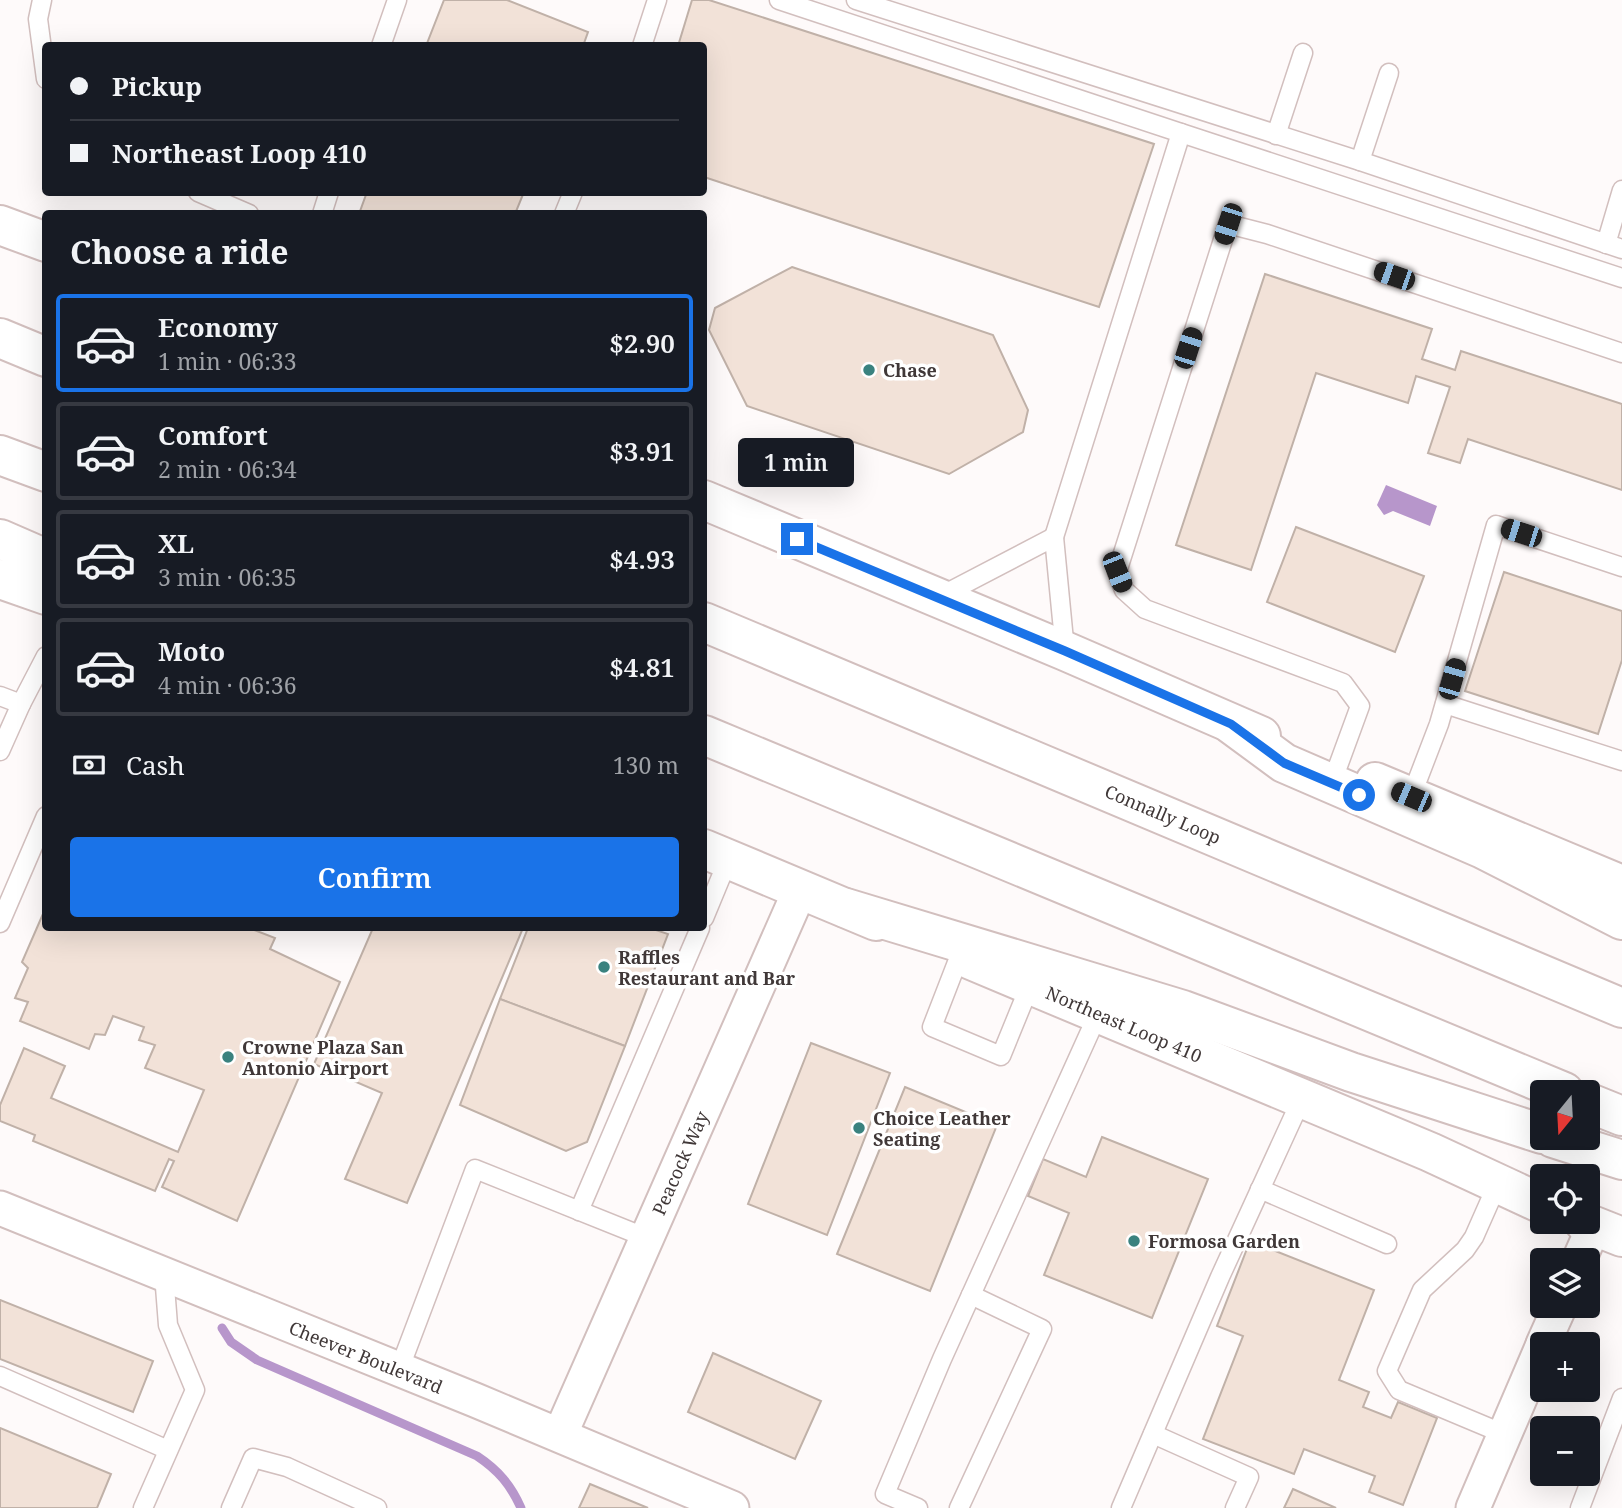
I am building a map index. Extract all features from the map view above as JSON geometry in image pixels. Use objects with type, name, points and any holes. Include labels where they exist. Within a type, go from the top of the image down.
[{"type":"main road","points":[[0,225],[42,241]]},
{"type":"main road","points":[[0,338],[42,355]]},
{"type":"main road","points":[[0,455],[42,471]]},
{"type":"main road","points":[[707,501],[1065,651],[1231,724],[1622,885]]},
{"type":"main road","points":[[0,539],[42,557]]},
{"type":"main road","points":[[0,579],[42,593]]},
{"type":"main road","name":"Connally Loop","points":[[707,623],[1622,1008]]},
{"type":"main road","points":[[1231,724],[1284,763],[1483,849],[1622,920]]},
{"type":"main road","points":[[707,736],[1535,1080]]},
{"type":"main road","points":[[716,854],[846,908],[962,949],[1183,1010],[1351,1072],[1530,1130]]},
{"type":"main road","name":"Northeast Loop 410","points":[[962,949],[1030,985],[1430,1152],[1530,1199]]},
{"type":"main road","points":[[1600,1107],[1622,1116]]},
{"type":"main road","points":[[1591,1150],[1622,1160]]},
{"type":"street","name":"Peacock Way","points":[[559,1435],[800,890]]},
{"type":"street","name":"Cheever Boulevard","points":[[0,1208],[732,1508]]},
{"type":"street","points":[[1473,1508],[1530,1374]]},
{"type":"lane","points":[[42,0],[38,19],[42,49]]},
{"type":"lane","points":[[382,42],[397,0]]},
{"type":"lane","points":[[643,42],[657,0]]},
{"type":"lane","points":[[779,0],[1622,278]]},
{"type":"lane","points":[[856,0],[1614,246],[1622,190]]},
{"type":"lane","points":[[1276,135],[1303,53]]},
{"type":"lane","points":[[1360,162],[1389,73]]},
{"type":"lane","points":[[1065,651],[1054,537],[1181,133]]},
{"type":"lane","points":[[207,196],[240,210]]},
{"type":"lane","points":[[1338,766],[1360,706],[1343,683],[1145,609],[1125,590],[1117,572],[1228,224],[1267,234],[1622,353]]},
{"type":"lane","points":[[1411,797],[1445,704],[1496,525],[1622,566]]},
{"type":"lane","points":[[938,598],[1054,537]]},
{"type":"lane","points":[[0,751],[42,664]]},
{"type":"lane","points":[[0,696],[21,704]]},
{"type":"lane","points":[[1445,704],[1622,761]]},
{"type":"lane","points":[[0,923],[42,825]]},
{"type":"lane","points":[[707,902],[716,854]]},
{"type":"lane","points":[[579,1211],[698,931]]},
{"type":"lane","points":[[962,949],[932,1027],[1001,1056],[1030,985]]},
{"type":"lane","points":[[918,1508],[885,1494],[971,1295],[1098,1014]]},
{"type":"lane","points":[[1121,1508],[1302,1098]]},
{"type":"lane","points":[[399,1370],[475,1169],[647,1238]]},
{"type":"lane","points":[[1497,1185],[1474,1237],[1465,1250],[1422,1290],[1387,1371],[1399,1390],[1504,1434]]},
{"type":"lane","points":[[1260,1189],[1387,1244]]},
{"type":"lane","points":[[143,1508],[195,1390],[168,1325],[164,1274]]},
{"type":"lane","points":[[959,1508],[1042,1329],[971,1295]]},
{"type":"lane","points":[[0,1376],[168,1450]]},
{"type":"lane","points":[[1580,1508],[1622,1398]]},
{"type":"lane","points":[[1153,1434],[1249,1477],[1235,1508]]},
{"type":"lane","points":[[231,1508],[253,1458],[286,1467],[377,1508]]},
{"type":"shaded area","points":[[1386,485],[1437,506],[1430,526],[1393,511],[1384,515],[1377,505]]},
{"type":"building","points":[[444,0],[507,0],[588,32],[584,42],[428,42]]},
{"type":"building","points":[[692,0],[709,0],[1154,144],[1099,307],[707,178],[707,42],[679,42]]},
{"type":"building","points":[[366,196],[522,196],[517,210],[360,210]]},
{"type":"building","name":"Chase","points":[[792,267],[993,335],[1028,410],[1023,432],[949,474],[747,406],[709,330],[715,308]]},
{"type":"building","points":[[1265,274],[1432,329],[1422,359],[1455,370],[1461,351],[1622,404],[1622,490],[1468,439],[1460,463],[1428,453],[1450,387],[1416,376],[1408,403],[1316,373],[1251,570],[1176,545]]},
{"type":"building","points":[[1296,527],[1424,576],[1395,652],[1267,602]]},
{"type":"building","points":[[1504,572],[1622,611],[1622,660],[1598,734],[1465,691]]},
{"type":"building","name":"Crowne Plaza San Antonio Airport","points":[[42,916],[42,931],[257,931],[275,938],[270,949],[340,982],[237,1221],[162,1187],[174,1161],[169,1159],[155,1191],[33,1141],[35,1135],[0,1121],[0,1105],[24,1048],[65,1066],[51,1098],[178,1152],[204,1090],[145,1068],[155,1045],[139,1040],[144,1027],[113,1016],[105,1035],[95,1034],[89,1049],[20,1021],[28,1002],[15,998],[28,968],[22,962]]},
{"type":"building","points":[[372,931],[522,931],[407,1203],[345,1179],[382,1093],[314,1064]]},
{"type":"building","points":[[527,931],[659,931],[668,934],[625,1046],[500,999]]},
{"type":"building","points":[[500,999],[625,1046],[587,1142],[566,1151],[460,1105]]},
{"type":"building","points":[[811,1043],[890,1073],[827,1235],[748,1204]]},
{"type":"building","points":[[905,1087],[997,1125],[930,1291],[837,1254]]},
{"type":"building","points":[[1102,1137],[1208,1179],[1152,1318],[1044,1275],[1069,1213],[1028,1196],[1043,1159],[1086,1177]]},
{"type":"building","points":[[1250,1241],[1374,1290],[1339,1380],[1369,1392],[1363,1407],[1391,1418],[1398,1402],[1437,1418],[1403,1505],[1369,1492],[1375,1476],[1304,1449],[1294,1474],[1203,1439],[1243,1336],[1217,1326]]},
{"type":"building","points":[[0,1300],[153,1361],[133,1412],[0,1359]]},
{"type":"building","points":[[713,1353],[821,1401],[795,1459],[688,1412]]},
{"type":"building","points":[[0,1428],[111,1474],[97,1508],[0,1508]]},
{"type":"building","points":[[590,1484],[648,1508],[579,1508]]},
{"type":"building","points":[[1293,1489],[1336,1508],[1284,1508]]},
{"type":"waterway","points":[[222,1328],[231,1342],[257,1360],[477,1456],[503,1479],[521,1508]]},
{"type":"place","name":"Chase","points":[[869,370]]},
{"type":"place","name":"Raffles Restaurant and Bar","points":[[604,967]]},
{"type":"place","name":"Crowne Plaza San Antonio Airport","points":[[228,1057]]},
{"type":"place","name":"Choice Leather Seating","points":[[859,1128]]},
{"type":"place","name":"Formosa Garden","points":[[1134,1241]]},
{"type":"route","points":[[797,539],[1231,724],[1284,763],[1359,795]]}]
